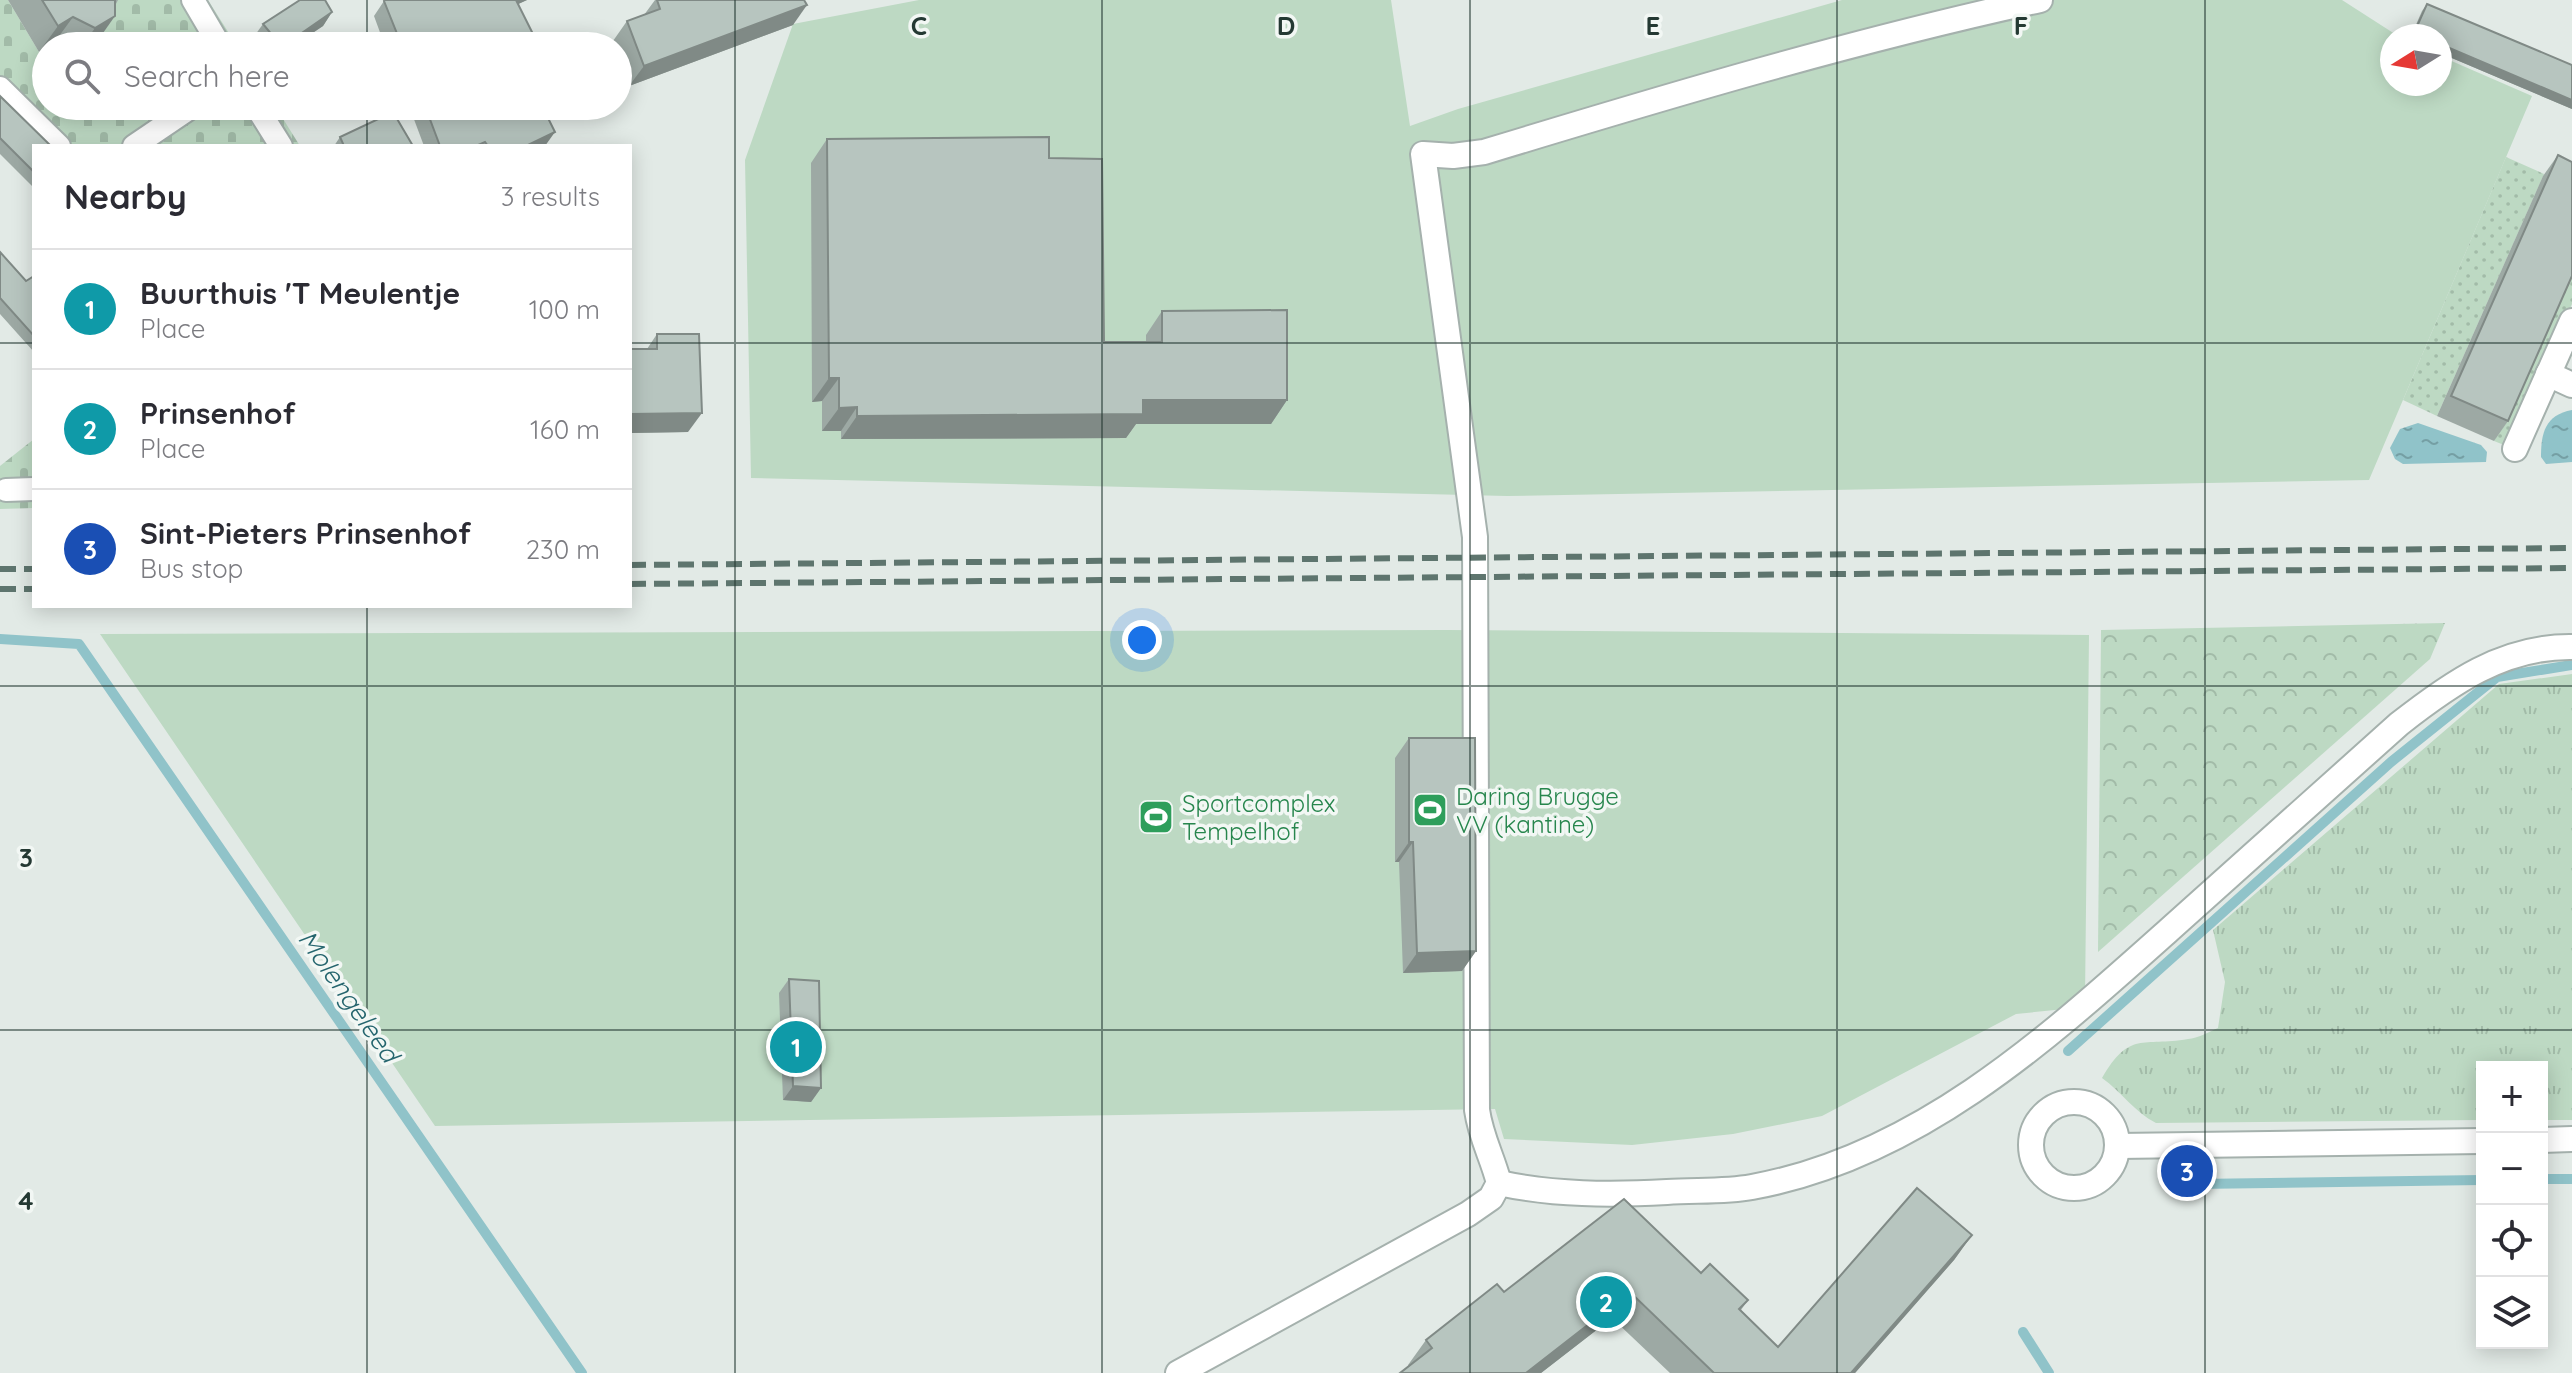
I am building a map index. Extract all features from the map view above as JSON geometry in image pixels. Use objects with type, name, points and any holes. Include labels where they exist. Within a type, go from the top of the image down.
[{"type":"street","points":[[193,0],[212,32]]},
{"type":"street","points":[[1178,1373],[1468,1214],[1491,1198],[1499,1183],[1494,1162],[1481,1138],[1477,1110],[1475,537],[1423,154],[1453,156],[1484,152],[1746,73],[1936,23],[2040,0]]},
{"type":"street","points":[[0,88],[32,119]]},
{"type":"street","points":[[33,120],[57,144]]},
{"type":"street","points":[[137,144],[172,120]]},
{"type":"street","points":[[265,120],[280,144]]},
{"type":"street","points":[[2515,449],[2572,321]]},
{"type":"street","points":[[2548,374],[2572,385]]},
{"type":"street","points":[[6,490],[32,489]]},
{"type":"street","points":[[1499,1183],[1532,1190],[1594,1193],[1751,1187],[1836,1163],[1924,1121],[1995,1077],[2058,1029],[2399,724],[2454,681],[2507,657],[2572,647]]},
{"type":"street","points":[[2548,1140],[2572,1139]]},
{"type":"street","points":[[2118,1146],[2476,1141]]},
{"type":"green space","points":[[0,0],[8,0],[32,40],[32,120],[284,120],[299,144],[32,144],[0,112]]},
{"type":"green space","points":[[106,0],[208,0],[228,32],[99,32]]},
{"type":"green space","points":[[919,0],[1391,0],[1410,126],[1458,109],[1842,0],[2342,0],[2380,24],[2380,96],[2452,96],[2452,61],[2532,96],[2369,480],[1507,496],[751,478],[745,160],[793,24]]},
{"type":"green space","points":[[2506,157],[2544,174],[2437,416],[2403,400]]},
{"type":"green space","points":[[2572,264],[2572,304],[2509,447],[2494,441]]},
{"type":"green space","points":[[32,441],[32,508],[0,509],[0,466]]},
{"type":"green space","points":[[2445,623],[2430,659],[2098,952],[2101,630]]},
{"type":"green space","name":"Sportcomplex Tempelhof","points":[[1446,630],[2089,635],[2085,999],[2075,1008],[2016,1014],[1822,1116],[1733,1134],[1632,1145],[1504,1139],[1495,1109],[435,1126],[100,634]]},
{"type":"green space","points":[[2572,674],[2572,1120],[2548,1120],[2548,1061],[2476,1061],[2476,1120],[2156,1123],[2102,1078],[2129,1047],[2192,1038],[2218,1028],[2225,982],[2213,930],[2499,684]]},
{"type":"water","points":[[2572,410],[2572,462],[2546,464],[2541,457],[2546,426],[2556,416]]},
{"type":"water","points":[[2418,423],[2481,445],[2487,452],[2486,462],[2403,464],[2395,459],[2390,448],[2400,429]]},
{"type":"building","points":[[42,0],[115,0],[115,16],[95,28],[73,17],[58,26]]},
{"type":"building","points":[[300,0],[325,0],[332,12],[303,32],[270,32],[263,24]]},
{"type":"building","points":[[516,0],[532,32],[396,32],[384,1]]},
{"type":"building","points":[[657,0],[804,0],[807,5],[644,66],[627,21],[660,9]]},
{"type":"building","points":[[2427,4],[2572,65],[2572,100],[2452,49],[2452,24],[2418,24]]},
{"type":"building","points":[[0,96],[49,144],[32,144],[32,170],[0,138]]},
{"type":"building","points":[[376,120],[398,120],[412,144],[343,144],[340,137]]},
{"type":"building","points":[[430,120],[549,120],[555,132],[530,144],[439,144]]},
{"type":"building","points":[[1049,137],[1049,158],[1102,159],[1104,342],[1162,342],[1162,311],[1287,310],[1287,400],[1143,400],[1143,414],[857,416],[857,407],[839,408],[839,378],[829,378],[827,139]]},
{"type":"building","points":[[2558,155],[2572,162],[2572,276],[2508,421],[2451,396]]},
{"type":"building","points":[[0,252],[26,281],[32,277],[32,334],[0,298]]},
{"type":"building","points":[[657,334],[699,334],[702,413],[632,414],[632,349],[657,349]]},
{"type":"building","points":[[1409,738],[1475,738],[1476,951],[1417,953],[1413,842],[1409,842]]},
{"type":"building","points":[[789,979],[819,981],[821,1088],[793,1086]]},
{"type":"building","points":[[1917,1188],[1972,1235],[1851,1373],[1714,1373],[1630,1292],[1526,1373],[1400,1373],[1432,1348],[1426,1340],[1497,1284],[1504,1292],[1624,1199],[1701,1273],[1710,1264],[1748,1300],[1739,1309],[1778,1347]]},
{"type":"waterway","name":"Molengeleed","points":[[0,639],[79,644],[582,1373]]},
{"type":"waterway","points":[[2068,1051],[2391,762],[2497,677],[2572,665]]},
{"type":"waterway","points":[[2548,1179],[2572,1179]]},
{"type":"waterway","points":[[2196,1184],[2476,1180]]},
{"type":"waterway","points":[[2023,1332],[2049,1373]]},
{"type":"railway","points":[[632,565],[2572,548]]},
{"type":"railway","points":[[632,584],[2572,568]]},
{"type":"railway","points":[[0,569],[32,569]]},
{"type":"railway","points":[[0,589],[32,589]]},
{"type":"place","name":"Daring Brugge VV (kantine)","points":[[1430,810]]},
{"type":"place","name":"Sportcomplex Tempelhof","points":[[1156,817]]},
{"type":"place","name":"Buurthuis 'T Meulentje","points":[[796,1047]]},
{"type":"place","name":"Sint-Pieters Prinsenhof","points":[[2187,1171]]},
{"type":"place","name":"Prinsenhof","points":[[1606,1302]]}]
